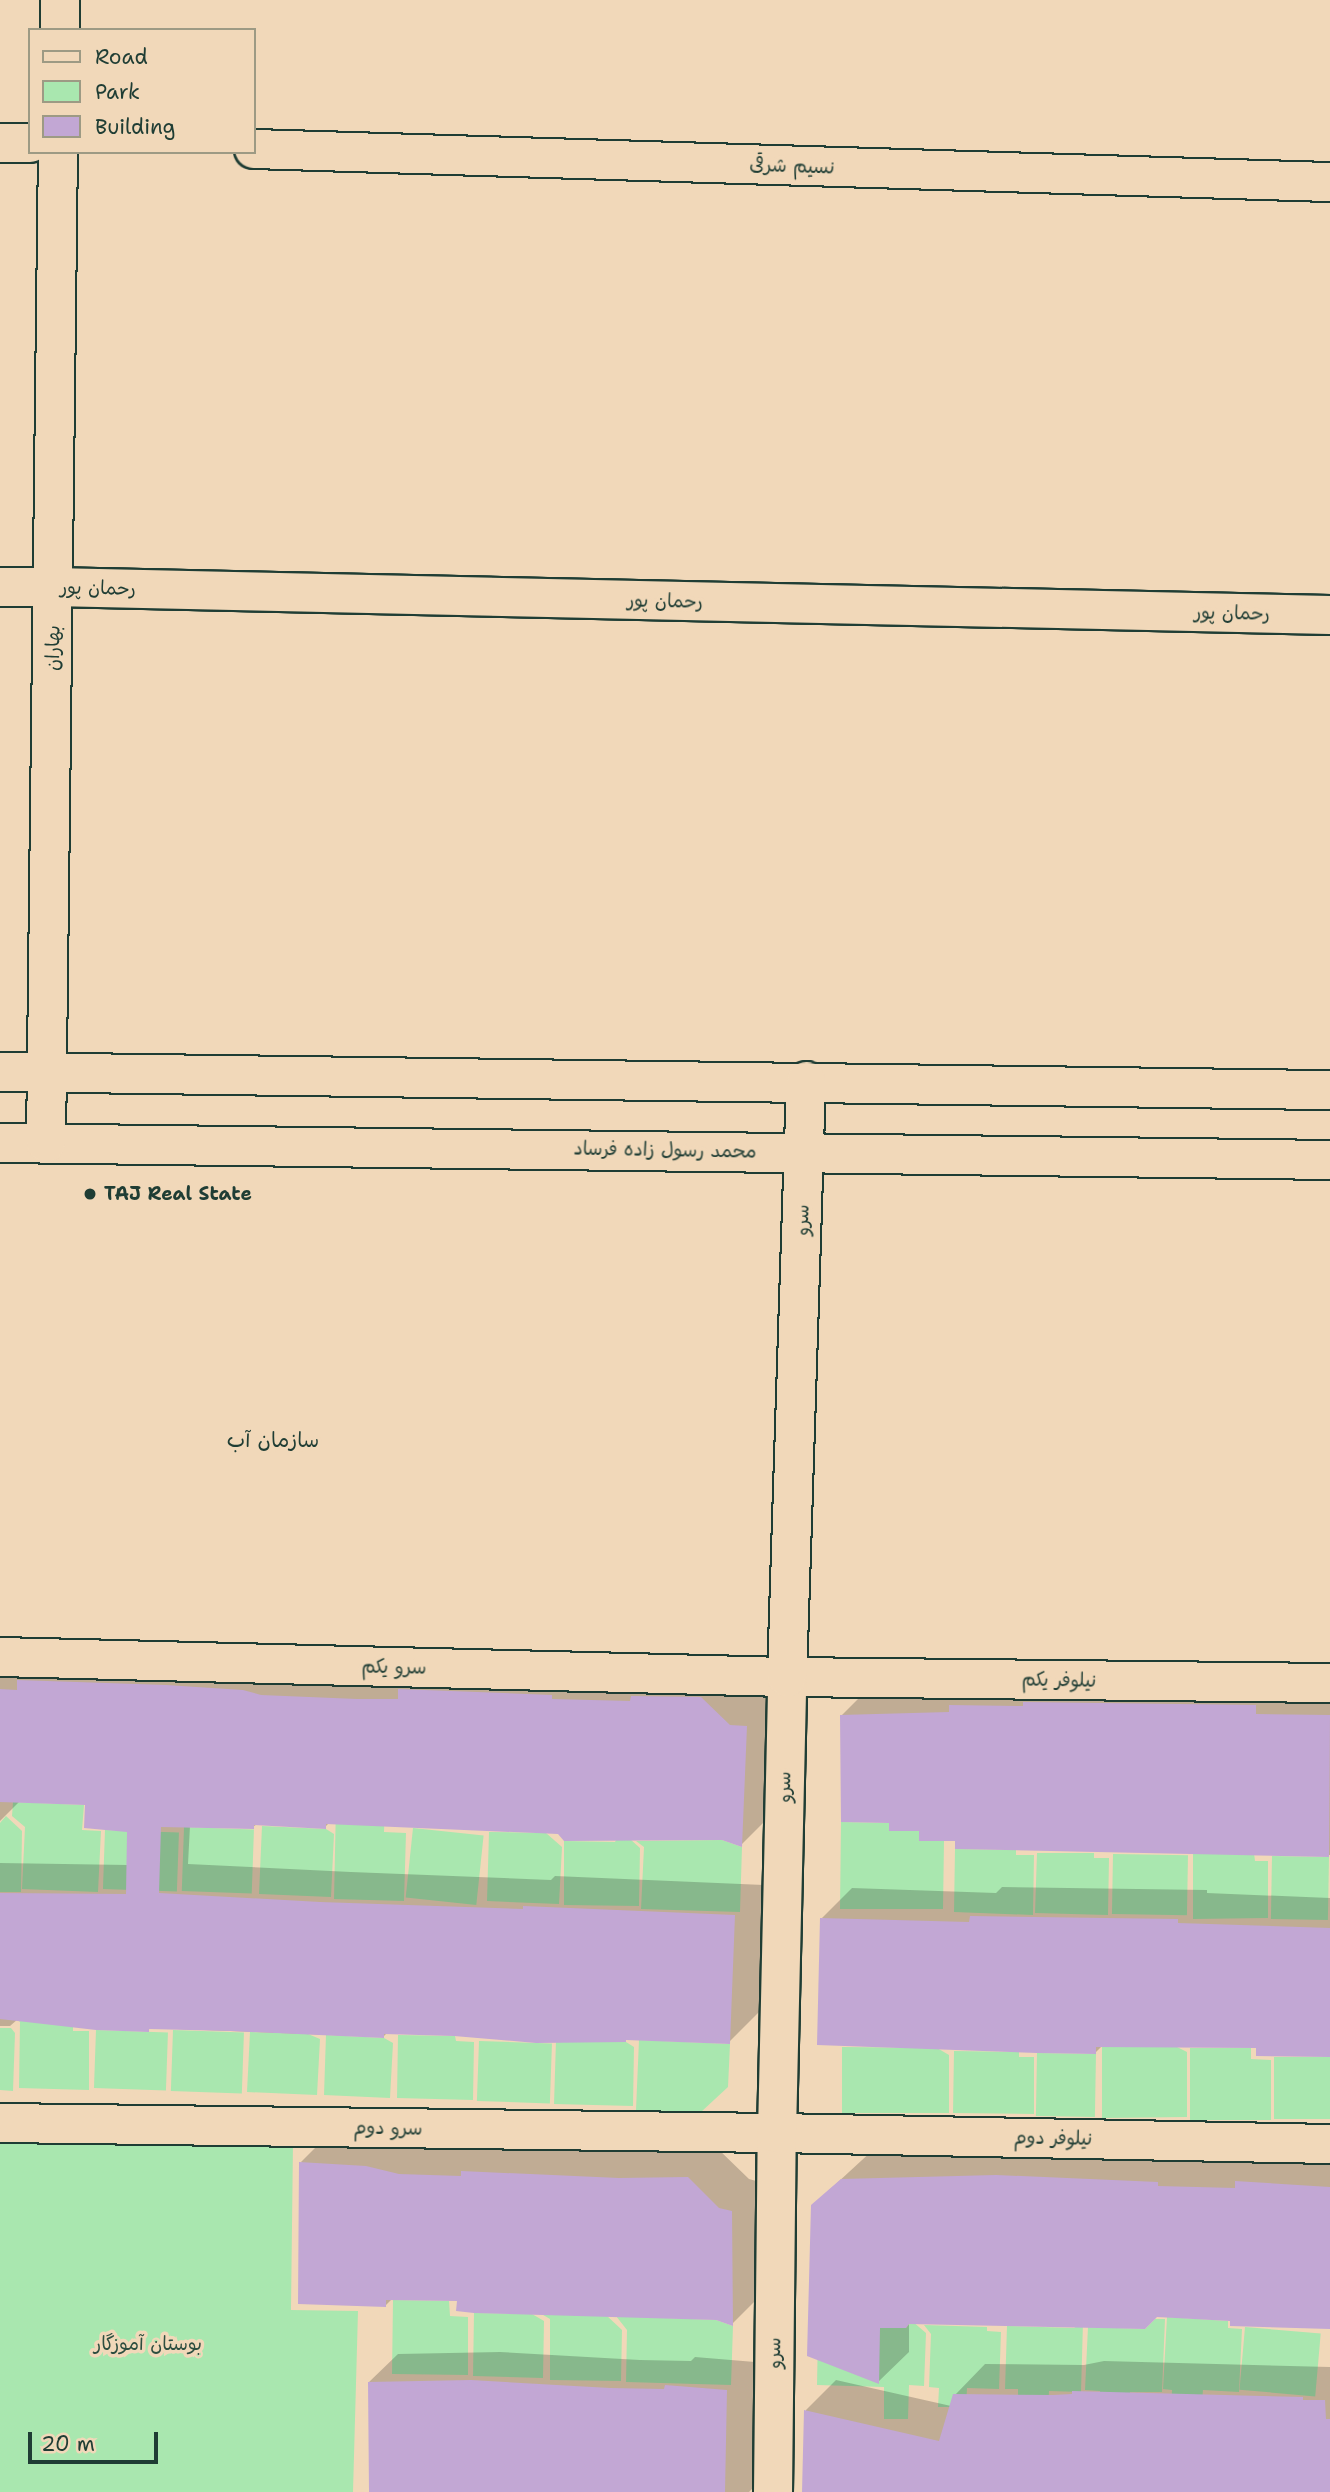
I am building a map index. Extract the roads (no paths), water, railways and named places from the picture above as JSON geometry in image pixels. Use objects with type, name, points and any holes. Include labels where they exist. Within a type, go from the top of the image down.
[{"type":"street","points":[[60,0],[60,28]]},
{"type":"street","points":[[0,143],[28,143]]},
{"type":"street","name":"نسیم شرقی","points":[[256,149],[1330,182]]},
{"type":"street","name":"بهاران","points":[[46,1143],[58,154]]},
{"type":"street","name":"رحمان پور","points":[[0,587],[1330,615]]},
{"type":"street","points":[[0,1072],[1330,1090]]},
{"type":"street","name":"سرو","points":[[773,2492],[776,2133],[806,1081]]},
{"type":"street","name":"محمد رسول زاده فرساد","points":[[0,1143],[1330,1160]]},
{"type":"street","name":"سرو یکم","points":[[0,1657],[787,1677]]},
{"type":"street","name":"نیلوفر یکم","points":[[787,1677],[1330,1683]]},
{"type":"street","name":"سرو دوم","points":[[0,2123],[776,2133]]},
{"type":"street","name":"نیلوفر دوم","points":[[776,2133],[1330,2144]]},
{"type":"place","name":"TAJ Real State","points":[[90,1194]]},
{"type":"district","name":"سازمان آب","points":[[273,1440]]},
{"type":"park label","name":"بوستان آموزگار","points":[[148,2344]]}]
